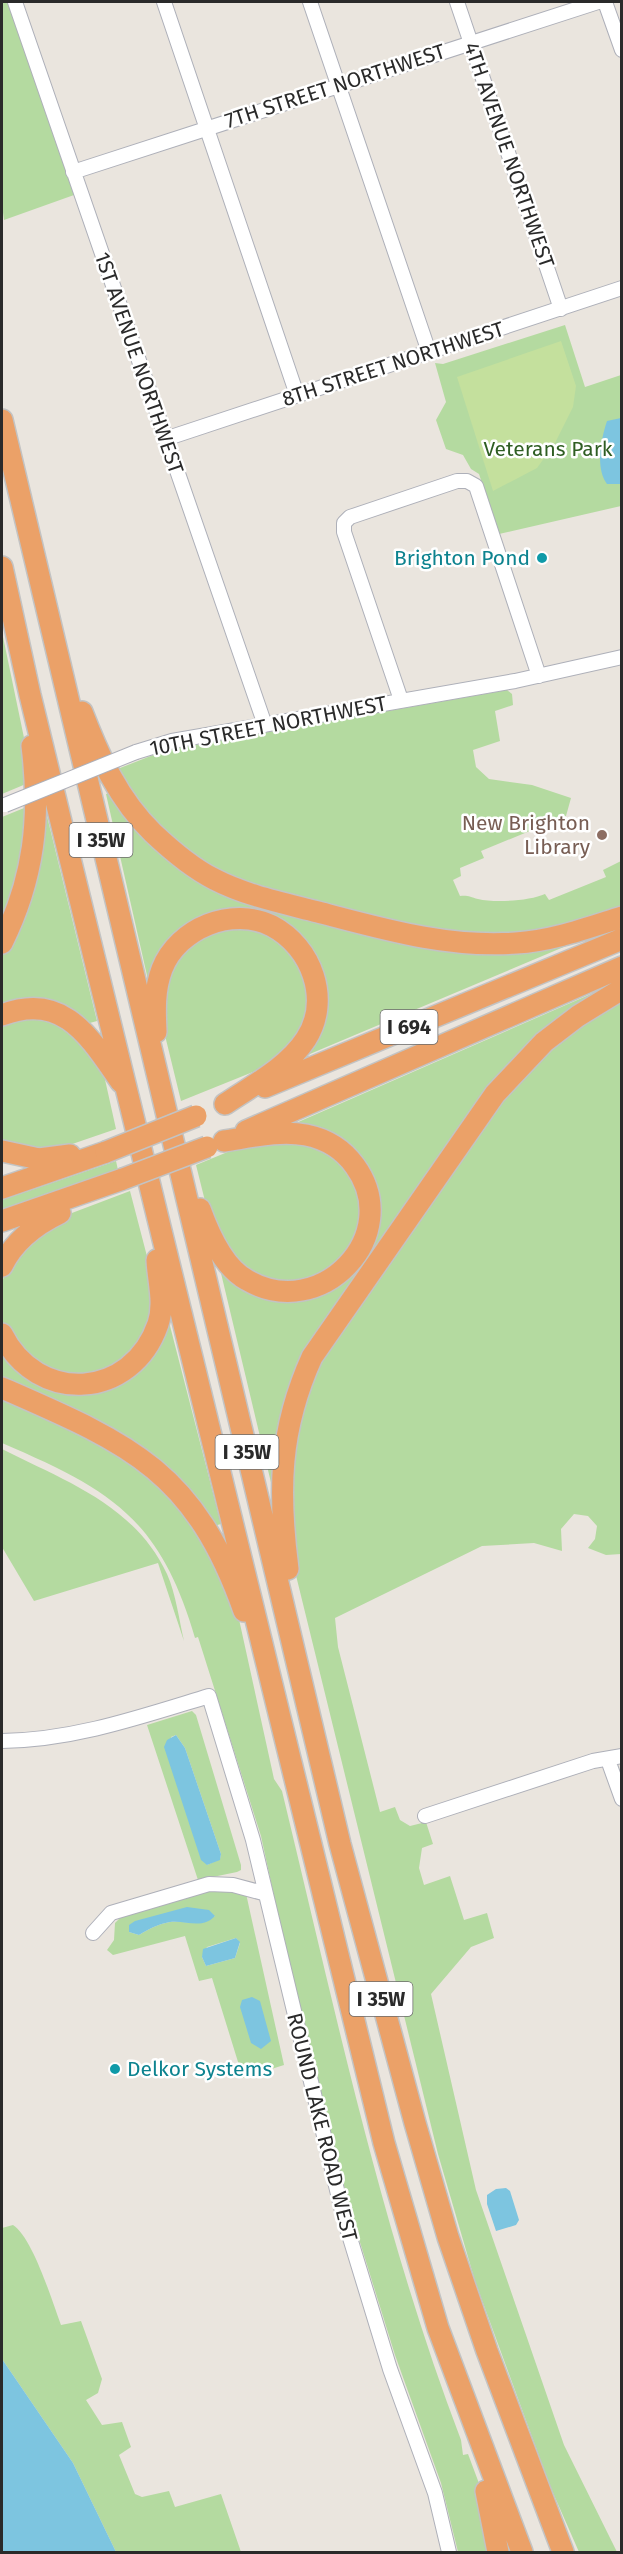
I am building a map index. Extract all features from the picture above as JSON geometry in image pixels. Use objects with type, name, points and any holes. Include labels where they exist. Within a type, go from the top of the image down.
[{"type":"highway","name":"I 35W","points":[[2,420],[320,1759],[431,2180],[487,2351],[563,2553]]},
{"type":"highway","name":"I 35W","points":[[2,567],[30,695],[396,2190],[423,2282],[461,2395],[522,2553]]},
{"type":"highway","points":[[38,569],[81,709],[111,778],[130,807],[153,834],[203,873],[236,889],[269,900],[402,934],[450,942],[500,944],[533,941],[621,917]]},
{"type":"highway","points":[[2,943],[22,898],[35,843],[37,803],[29,725],[30,695]]},
{"type":"highway","points":[[165,1110],[155,1016],[156,993],[162,968],[176,947],[199,928],[218,921],[249,920],[273,927],[304,955],[316,986],[317,1013],[308,1036],[292,1056],[225,1104]]},
{"type":"highway","name":"I 694","points":[[2,1188],[106,1152],[196,1116],[621,939]]},
{"type":"highway","name":"I 694","points":[[2,1221],[216,1144],[621,967]]},
{"type":"highway","points":[[320,1759],[290,1590],[282,1515],[281,1483],[285,1434],[306,1371],[322,1339],[495,1094],[552,1036],[621,989]]},
{"type":"highway","points":[[2,1015],[33,1008],[54,1012],[68,1018],[89,1037],[127,1091]]},
{"type":"highway","points":[[174,1145],[215,1244],[246,1280],[270,1289],[296,1291],[321,1285],[338,1275],[358,1252],[369,1216],[365,1184],[351,1161],[327,1141],[306,1135],[285,1133],[216,1144]]},
{"type":"highway","points":[[2,1151],[39,1160],[106,1152]]},
{"type":"highway","points":[[2,1266],[12,1247],[29,1232],[99,1188]]},
{"type":"highway","points":[[2,1334],[21,1363],[34,1373],[51,1381],[89,1383],[108,1378],[131,1365],[145,1350],[160,1318],[161,1288],[154,1200]]},
{"type":"highway","points":[[2,1388],[124,1445],[155,1469],[196,1512],[220,1553],[243,1609],[263,1685],[310,1836]]},
{"type":"highway","points":[[461,2395],[492,2512],[498,2553]]},
{"type":"highway","points":[[533,2472],[576,2553]]},
{"type":"street","name":"1ST AVENUE NORTHWEST","points":[[15,2],[265,725]]},
{"type":"street","points":[[164,2],[297,395]]},
{"type":"street","points":[[309,2],[429,352]]},
{"type":"street","name":"4TH AVENUE NORTHWEST","points":[[457,2],[561,309]]},
{"type":"street","name":"7TH STREET NORTHWEST","points":[[74,172],[598,2]]},
{"type":"street","points":[[605,2],[621,50]]},
{"type":"street","name":"8TH STREET NORTHWEST","points":[[165,439],[621,288]]},
{"type":"street","points":[[401,700],[344,532],[344,523],[350,517],[457,481],[467,481],[476,486],[539,676]]},
{"type":"street","name":"10TH STREET NORTHWEST","points":[[539,676],[555,670],[621,657]]},
{"type":"street","name":"10TH STREET NORTHWEST","points":[[3,806],[136,752],[172,741],[539,676],[621,666]]},
{"type":"street","name":"ROUND LAKE ROAD WEST","points":[[2,1742],[98,1729],[209,1696],[253,1840],[343,2215],[390,2369],[435,2493],[449,2553]]},
{"type":"street","points":[[425,1816],[593,1761],[615,1758],[621,1799]]},
{"type":"street","points":[[93,1933],[111,1913],[209,1884],[233,1885],[264,1893]]},
{"type":"green space","points":[[2,2],[9,2],[74,195],[4,220],[2,205]]},
{"type":"green space","name":"Veterans Park","points":[[565,325],[585,387],[621,375],[621,506],[499,534],[479,474],[471,469],[463,455],[446,449],[436,420],[446,402],[435,363],[443,364]]},
{"type":"green space","points":[[561,341],[576,386],[573,407],[555,443],[537,468],[493,491],[457,377]]},
{"type":"green space","points":[[2,632],[33,781],[2,794]]},
{"type":"green space","points":[[507,690],[512,694],[513,705],[495,711],[500,741],[473,750],[476,767],[489,779],[532,785],[571,798],[566,816],[481,851],[484,858],[460,868],[461,876],[453,880],[460,896],[502,901],[521,900],[545,894],[549,900],[606,877],[603,870],[621,861],[621,910],[535,933],[455,938],[236,880],[196,858],[167,834],[139,806],[115,770],[166,750]]},
{"type":"green space","points":[[116,791],[181,861],[395,936],[604,930],[298,1059],[309,1043],[306,950],[222,916],[148,980],[106,794]]},
{"type":"green space","points":[[34,804],[2,938],[2,817]]},
{"type":"green space","points":[[46,812],[97,1021],[86,1024],[2,1011],[2,956],[15,929],[42,813]]},
{"type":"green space","points":[[247,925],[289,946],[311,992],[301,1037],[268,1066],[181,1101],[161,1019],[168,970],[196,937]]},
{"type":"green space","points":[[607,987],[533,1048],[318,1339],[273,1491],[220,1269],[263,1292],[355,1264],[368,1181],[296,1128],[296,1123]]},
{"type":"green space","points":[[621,993],[621,1554],[606,1555],[588,1548],[595,1539],[597,1526],[588,1516],[574,1514],[561,1529],[562,1551],[534,1543],[482,1546],[335,1618],[338,1647],[380,1812],[395,1807],[400,1820],[410,1826],[426,1822],[433,1844],[422,1848],[419,1868],[424,1885],[450,1876],[464,1920],[487,1913],[494,1938],[471,1947],[431,1994],[476,2190],[564,2445],[617,2552],[579,2552],[550,2486],[475,2281],[438,2154],[290,1551],[286,1477],[311,1371],[509,1083]]},
{"type":"green space","points":[[13,1017],[57,1019],[102,1066],[116,1129],[46,1153],[2,1145],[2,1022]]},
{"type":"green space","points":[[317,1142],[357,1179],[362,1224],[338,1268],[289,1286],[244,1272],[211,1225],[196,1165],[247,1144]]},
{"type":"green space","points":[[116,1161],[118,1170],[2,1211],[2,1200]]},
{"type":"green space","points":[[130,1191],[155,1287],[150,1332],[112,1372],[53,1376],[8,1339],[2,1323],[2,1283],[8,1262],[64,1216]]},
{"type":"green space","points":[[169,1322],[221,1524],[210,1527],[189,1498],[2,1383],[2,1346],[86,1389],[163,1324]]},
{"type":"green space","points":[[2,1393],[109,1443],[187,1508],[235,1601],[274,1779],[282,1791],[383,2200],[433,2361],[461,2440],[463,2455],[468,2454],[483,2494],[494,2552],[458,2552],[441,2483],[395,2355],[350,2210],[285,1947],[261,1836],[198,1637],[195,1638],[181,1597],[165,1564],[147,1536],[126,1513],[102,1494],[73,1476],[2,1443]]},
{"type":"green space","points":[[2,1449],[73,1484],[117,1513],[137,1530],[153,1550],[167,1574],[175,1598],[184,1641],[158,1563],[34,1601],[2,1547]]},
{"type":"green space","points":[[192,1711],[196,1715],[241,1870],[198,1880],[147,1725]],"holes":[[[176,1735],[185,1748],[221,1854],[220,1859],[207,1865],[171,1737]]]},
{"type":"green space","points":[[245,1889],[284,2065],[243,2078],[212,1978],[199,1981],[185,1936],[113,1955],[107,1950],[114,1940],[115,1923],[120,1918],[211,1890]],"holes":[[[215,1916],[198,1923],[166,1923],[139,1935],[129,1932],[129,1925]],[[236,1938],[240,1943],[235,1958],[206,1966],[202,1957],[207,1947]]]},
{"type":"green space","points":[[13,2225],[28,2243],[35,2256],[61,2325],[81,2321],[102,2379],[98,2393],[86,2400],[102,2425],[122,2422],[131,2447],[119,2455],[135,2494],[142,2497],[169,2491],[175,2507],[221,2494],[241,2552],[116,2552],[73,2463],[2,2359],[2,2228]]},
{"type":"water","points":[[621,418],[621,484],[607,484],[600,462],[603,436],[607,421]]},
{"type":"water","points":[[176,1735],[185,1748],[221,1854],[220,1860],[207,1865],[201,1860],[164,1747],[167,1740]]},
{"type":"water","points":[[187,1907],[209,1910],[215,1916],[205,1923],[166,1923],[139,1935],[129,1932],[129,1925],[135,1921]]},
{"type":"water","points":[[236,1938],[240,1942],[235,1958],[206,1966],[202,1957],[203,1949]]},
{"type":"water","points":[[252,1997],[260,2001],[271,2041],[261,2049],[251,2043],[240,2007],[242,2000]]},
{"type":"water","points":[[506,2188],[510,2191],[519,2220],[516,2225],[496,2231],[487,2204],[487,2195],[496,2189]]},
{"type":"water","points":[[2,2359],[73,2463],[116,2552],[2,2552]]},
{"type":"place","name":"Brighton Pond","points":[[542,558]]},
{"type":"place","name":"New Brighton Library","points":[[602,835]]},
{"type":"place","name":"Delkor Systems","points":[[115,2069]]}]
